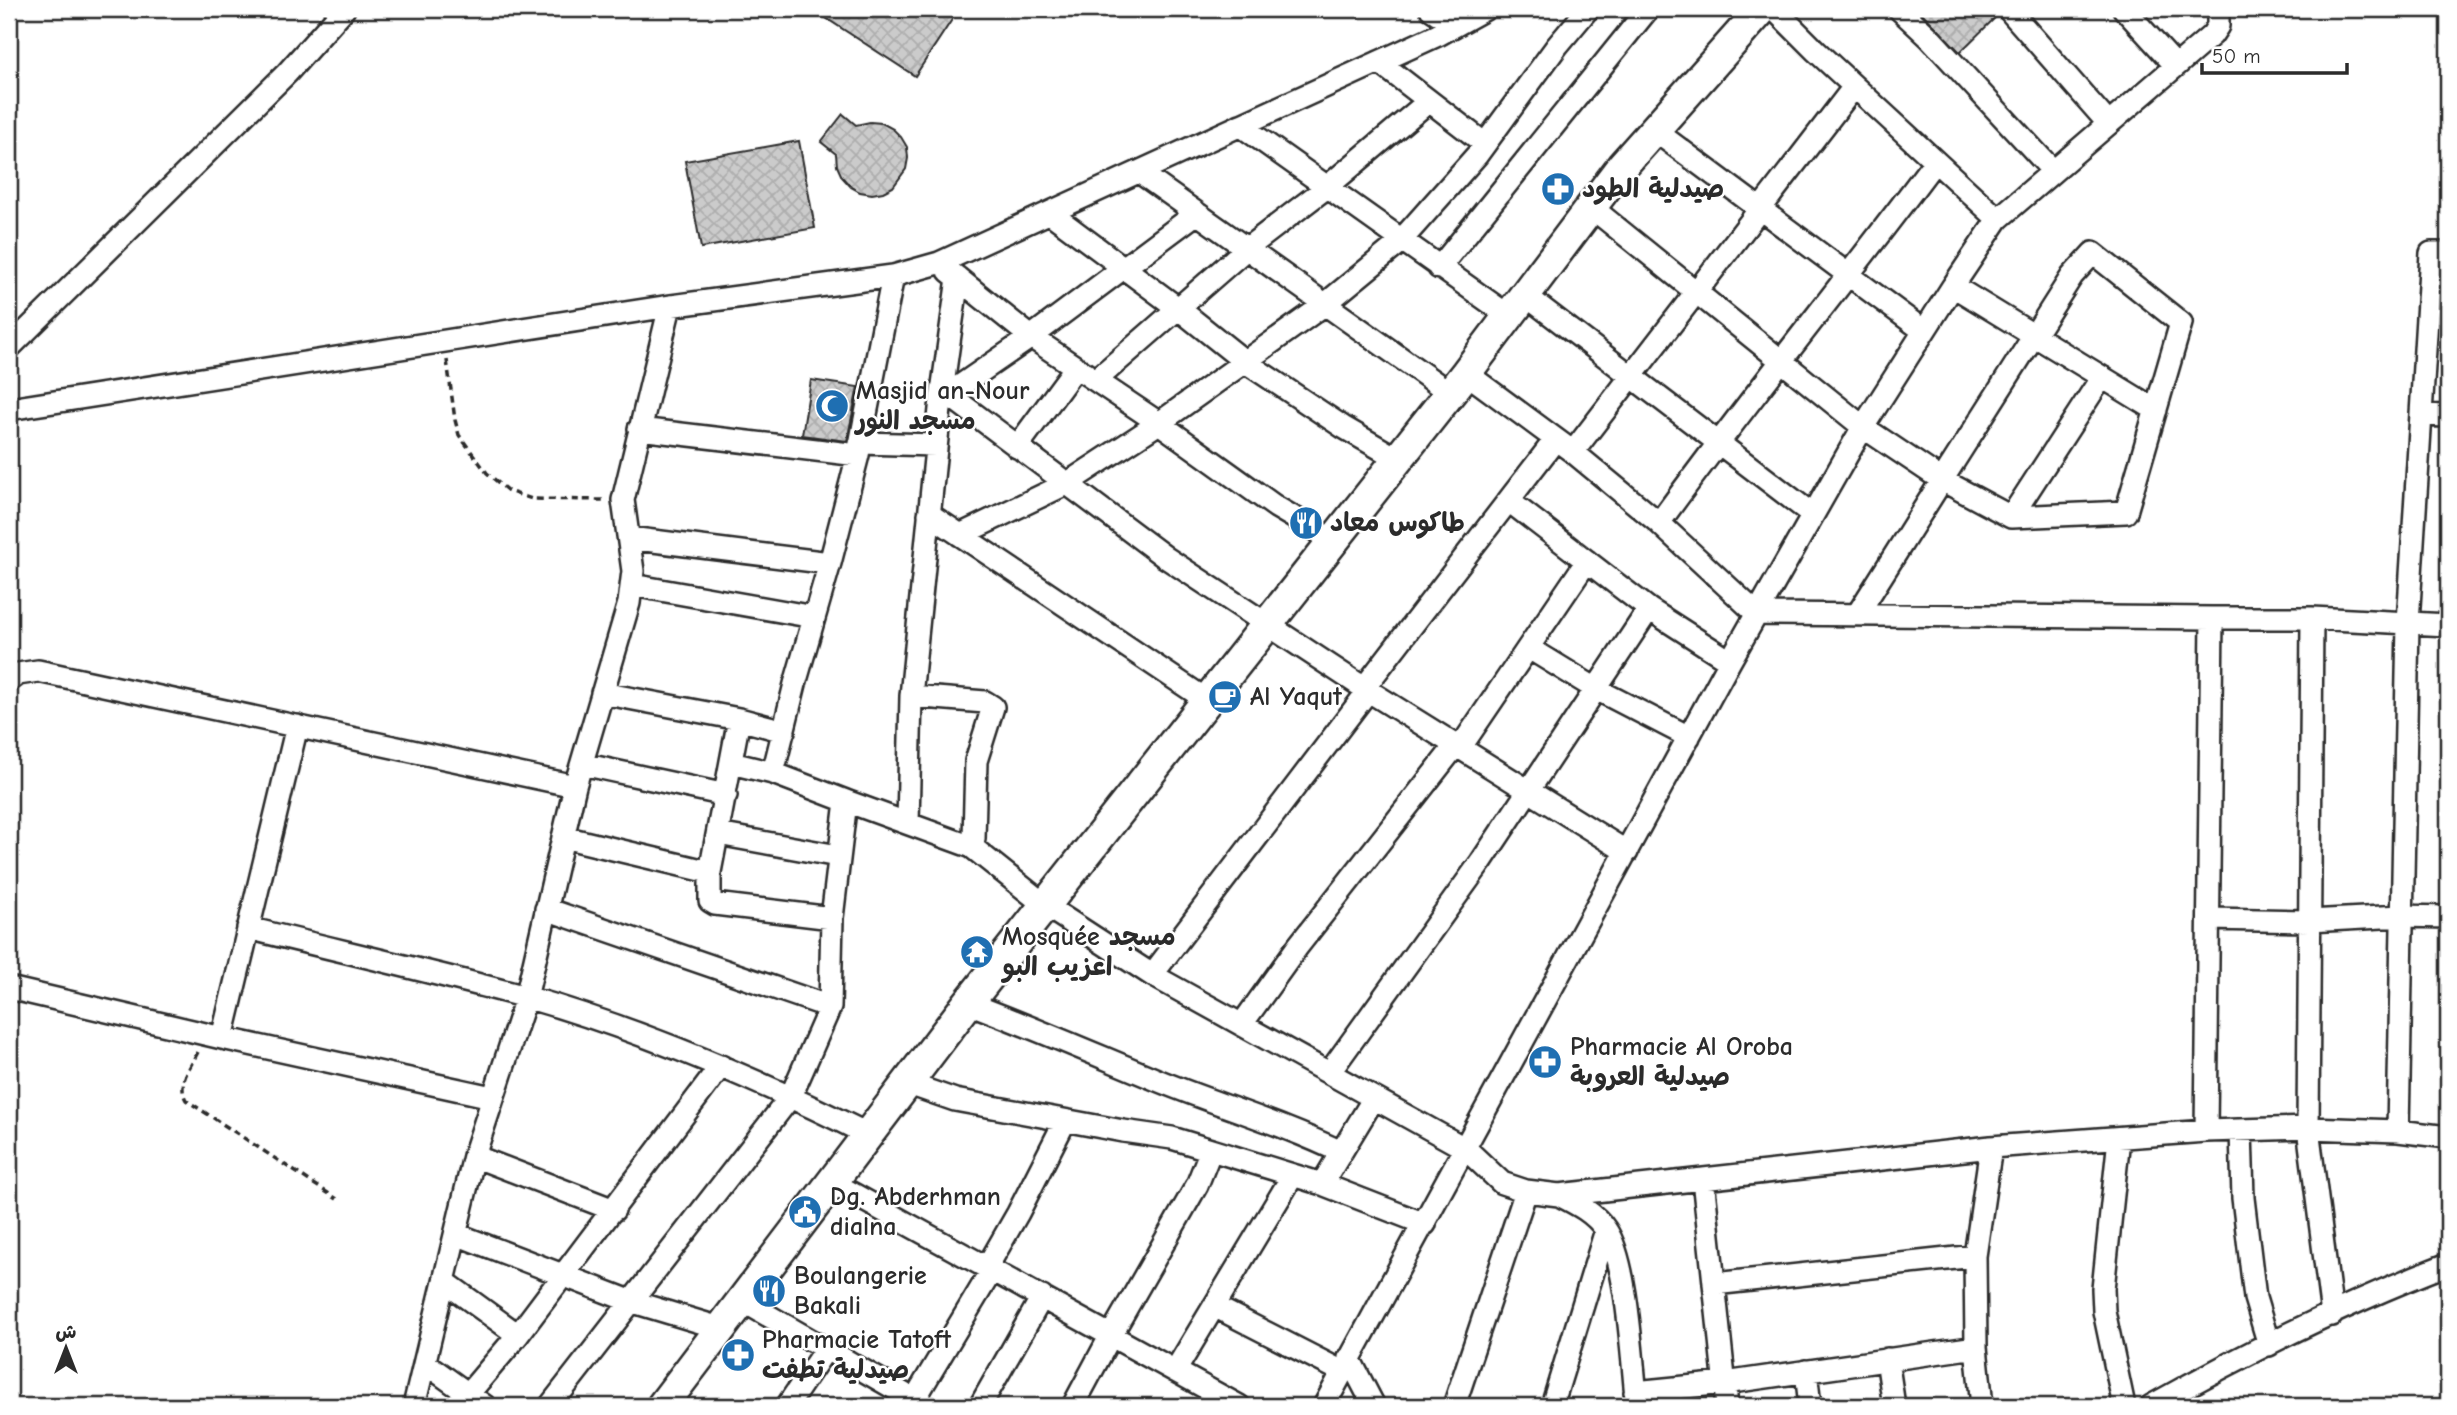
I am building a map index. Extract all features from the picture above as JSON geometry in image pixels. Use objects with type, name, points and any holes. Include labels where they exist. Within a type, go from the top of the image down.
[{"type":"main road","points":[[662,1406],[968,1003],[1458,383],[1622,166],[1762,9]]},
{"type":"street","points":[[9,348],[287,73],[344,9]]},
{"type":"street","points":[[1431,9],[1455,25]]},
{"type":"street","points":[[9,409],[670,306],[893,276],[939,264],[1379,62],[1482,9]]},
{"type":"street","points":[[960,535],[1066,484],[1159,423],[1324,305],[1401,241],[1485,144],[1588,9]]},
{"type":"street","points":[[1439,268],[1647,9]]},
{"type":"street","points":[[1774,9],[1854,87],[1998,219]]},
{"type":"street","points":[[1899,9],[1929,37],[2053,171]]},
{"type":"street","points":[[2008,9],[2108,124]]},
{"type":"street","points":[[2124,9],[2176,66]]},
{"type":"street","points":[[1324,1406],[1756,614],[1863,427],[1924,331],[1998,219],[2212,34],[2218,26],[2218,9]]},
{"type":"street","points":[[1379,62],[1485,144]]},
{"type":"street","points":[[1573,452],[1854,87]]},
{"type":"street","points":[[1096,380],[1246,249],[1327,187],[1429,100]]},
{"type":"street","points":[[1240,125],[1439,268],[1517,306],[1630,375],[1813,515]]},
{"type":"street","points":[[1654,130],[1924,331]]},
{"type":"street","points":[[1659,523],[1717,442],[1779,361],[1850,276],[1935,161]]},
{"type":"street","points":[[1139,172],[1324,305],[1573,452],[1659,523],[1756,614],[2312,618],[2448,625]]},
{"type":"street","points":[[1591,207],[1863,427],[1942,480],[2011,517],[2126,512],[2182,323],[2093,253],[2072,276],[1942,480],[1857,615]]},
{"type":"street","points":[[1050,213],[1244,361],[1343,427],[1398,459]]},
{"type":"street","points":[[945,397],[1031,337],[1197,213]]},
{"type":"street","points":[[2398,1131],[2408,623],[2431,253],[2448,253]]},
{"type":"street","points":[[939,264],[1031,337],[1159,423],[1276,507],[1334,541]]},
{"type":"street","points":[[773,774],[859,449],[893,276]]},
{"type":"street","points":[[908,823],[911,696],[936,444],[945,397],[958,278]]},
{"type":"street","points":[[1953,286],[2156,410]]},
{"type":"street","points":[[414,1406],[474,1156],[526,998],[575,786],[632,585],[634,571],[623,500],[670,306]]},
{"type":"street","points":[[1017,447],[1076,367]]},
{"type":"street","points":[[2011,517],[2102,377]]},
{"type":"street","points":[[945,397],[1165,557],[1366,690],[1627,852]]},
{"type":"street","points":[[2421,415],[2448,416]]},
{"type":"street","points":[[639,429],[859,449],[936,444]]},
{"type":"street","points":[[1152,975],[1555,440]]},
{"type":"street","points":[[1509,501],[1649,610],[1730,661]]},
{"type":"street","points":[[929,514],[1208,701]]},
{"type":"street","points":[[629,538],[830,563]]},
{"type":"street","points":[[1242,1024],[1306,936],[1458,746],[1529,648],[1587,561]]},
{"type":"street","points":[[632,585],[814,617]]},
{"type":"street","points":[[1329,1073],[1442,918],[1649,610]]},
{"type":"street","points":[[2206,1131],[2211,618]]},
{"type":"street","points":[[2312,618],[2308,1128],[2332,1315]]},
{"type":"street","points":[[1529,648],[1596,689],[1689,737]]},
{"type":"street","points":[[9,681],[18,674],[38,671],[575,786]]},
{"type":"street","points":[[602,693],[738,719],[784,731]]},
{"type":"street","points":[[911,696],[985,702],[993,707],[976,761],[974,839]]},
{"type":"street","points":[[738,719],[710,872],[710,901],[715,904],[832,918]]},
{"type":"street","points":[[215,1037],[248,928],[297,726]]},
{"type":"street","points":[[731,763],[773,774],[972,848],[1046,906],[1152,975],[1466,1149],[1502,1183],[1526,1191],[1559,1195],[1991,1147],[2206,1131],[2308,1128],[2398,1131],[2448,1137]]},
{"type":"street","points":[[582,764],[726,795]]},
{"type":"street","points":[[550,1406],[791,1096],[830,1007],[832,918],[846,801]]},
{"type":"street","points":[[718,834],[838,856]]},
{"type":"street","points":[[563,837],[710,872]]},
{"type":"street","points":[[547,909],[830,1007]]},
{"type":"street","points":[[2209,919],[2309,921],[2401,916],[2448,917]]},
{"type":"street","points":[[248,928],[526,998],[654,1039],[791,1096],[869,1135]]},
{"type":"street","points":[[9,988],[215,1037],[492,1097]]},
{"type":"street","points":[[968,1003],[1341,1152]]},
{"type":"street","points":[[425,1363],[473,1402],[518,1335],[721,1066]]},
{"type":"street","points":[[909,1084],[955,1100],[1172,1138],[1322,1184],[1425,1224]]},
{"type":"street","points":[[1322,1184],[1374,1098]]},
{"type":"street","points":[[741,1300],[920,1403],[1065,1121]]},
{"type":"street","points":[[2241,1130],[2243,1198],[2253,1287],[2269,1345]]},
{"type":"street","points":[[2119,1138],[2103,1289],[2104,1311],[2124,1406]]},
{"type":"street","points":[[1982,1406],[1976,1347],[1975,1256],[1991,1147]]},
{"type":"street","points":[[1073,1406],[1197,1185],[1211,1150]]},
{"type":"street","points":[[474,1156],[614,1210]]},
{"type":"street","points":[[1175,1371],[1293,1175]]},
{"type":"street","points":[[1703,1179],[1727,1406]]},
{"type":"street","points":[[833,1183],[1239,1406]]},
{"type":"street","points":[[1454,1406],[1526,1191]]},
{"type":"street","points":[[1559,1195],[1587,1209],[1606,1230],[1617,1252],[1636,1399],[1725,1383],[1976,1347]]},
{"type":"street","points":[[1552,1406],[1606,1230]]},
{"type":"street","points":[[456,1234],[630,1300],[720,1328]]},
{"type":"street","points":[[1714,1284],[1975,1256]]},
{"type":"street","points":[[2151,1406],[2205,1376],[2398,1283],[2448,1264]]},
{"type":"street","points":[[444,1282],[518,1335]]},
{"type":"street","points":[[980,1406],[1042,1297]]},
{"type":"street","points":[[1214,1306],[1346,1365],[1374,1406]]},
{"type":"street","points":[[788,1406],[825,1350]]},
{"type":"street","points":[[1887,1359],[1894,1406]]},
{"type":"street","points":[[1806,1371],[1810,1406]]},
{"type":"path","points":[[444,341],[459,435],[487,473],[508,491],[532,499],[623,500]]},
{"type":"path","points":[[215,1037],[183,1081],[182,1093],[186,1100],[337,1199]]},
{"type":"building","points":[[812,9],[939,9],[953,18],[915,76]]},
{"type":"building","points":[[1918,9],[1995,9],[1997,16],[1960,52]]},
{"type":"building","points":[[843,114],[856,125],[882,123],[901,137],[907,147],[908,158],[906,169],[893,187],[872,194],[860,192],[842,177],[836,154],[821,142]]},
{"type":"building","points":[[799,141],[815,228],[701,248],[685,161]]},
{"type":"building","name":"Masjid an-Nour مسجد النور","points":[[811,380],[858,387],[847,441],[802,435]]},
{"type":"place","name":"صيدلية الطود","points":[[1558,189]]},
{"type":"place","name":"Masjid an-Nour مسجد النور","points":[[832,406]]},
{"type":"place","name":"طاكوس معاد","points":[[1306,523]]},
{"type":"place","name":"Al Yaqut","points":[[1225,697]]},
{"type":"place","name":"Mosquée مسجد اعزيب البو","points":[[977,952]]},
{"type":"place","name":"Pharmacie Al Oroba صيدلية العروبة","points":[[1545,1062]]},
{"type":"place","name":"Dg. Abderhman dialna","points":[[805,1212]]},
{"type":"place","name":"Boulangerie Bakali","points":[[769,1291]]},
{"type":"place","name":"Pharmacie Tatoft صيدلية تطفت","points":[[738,1355]]}]
